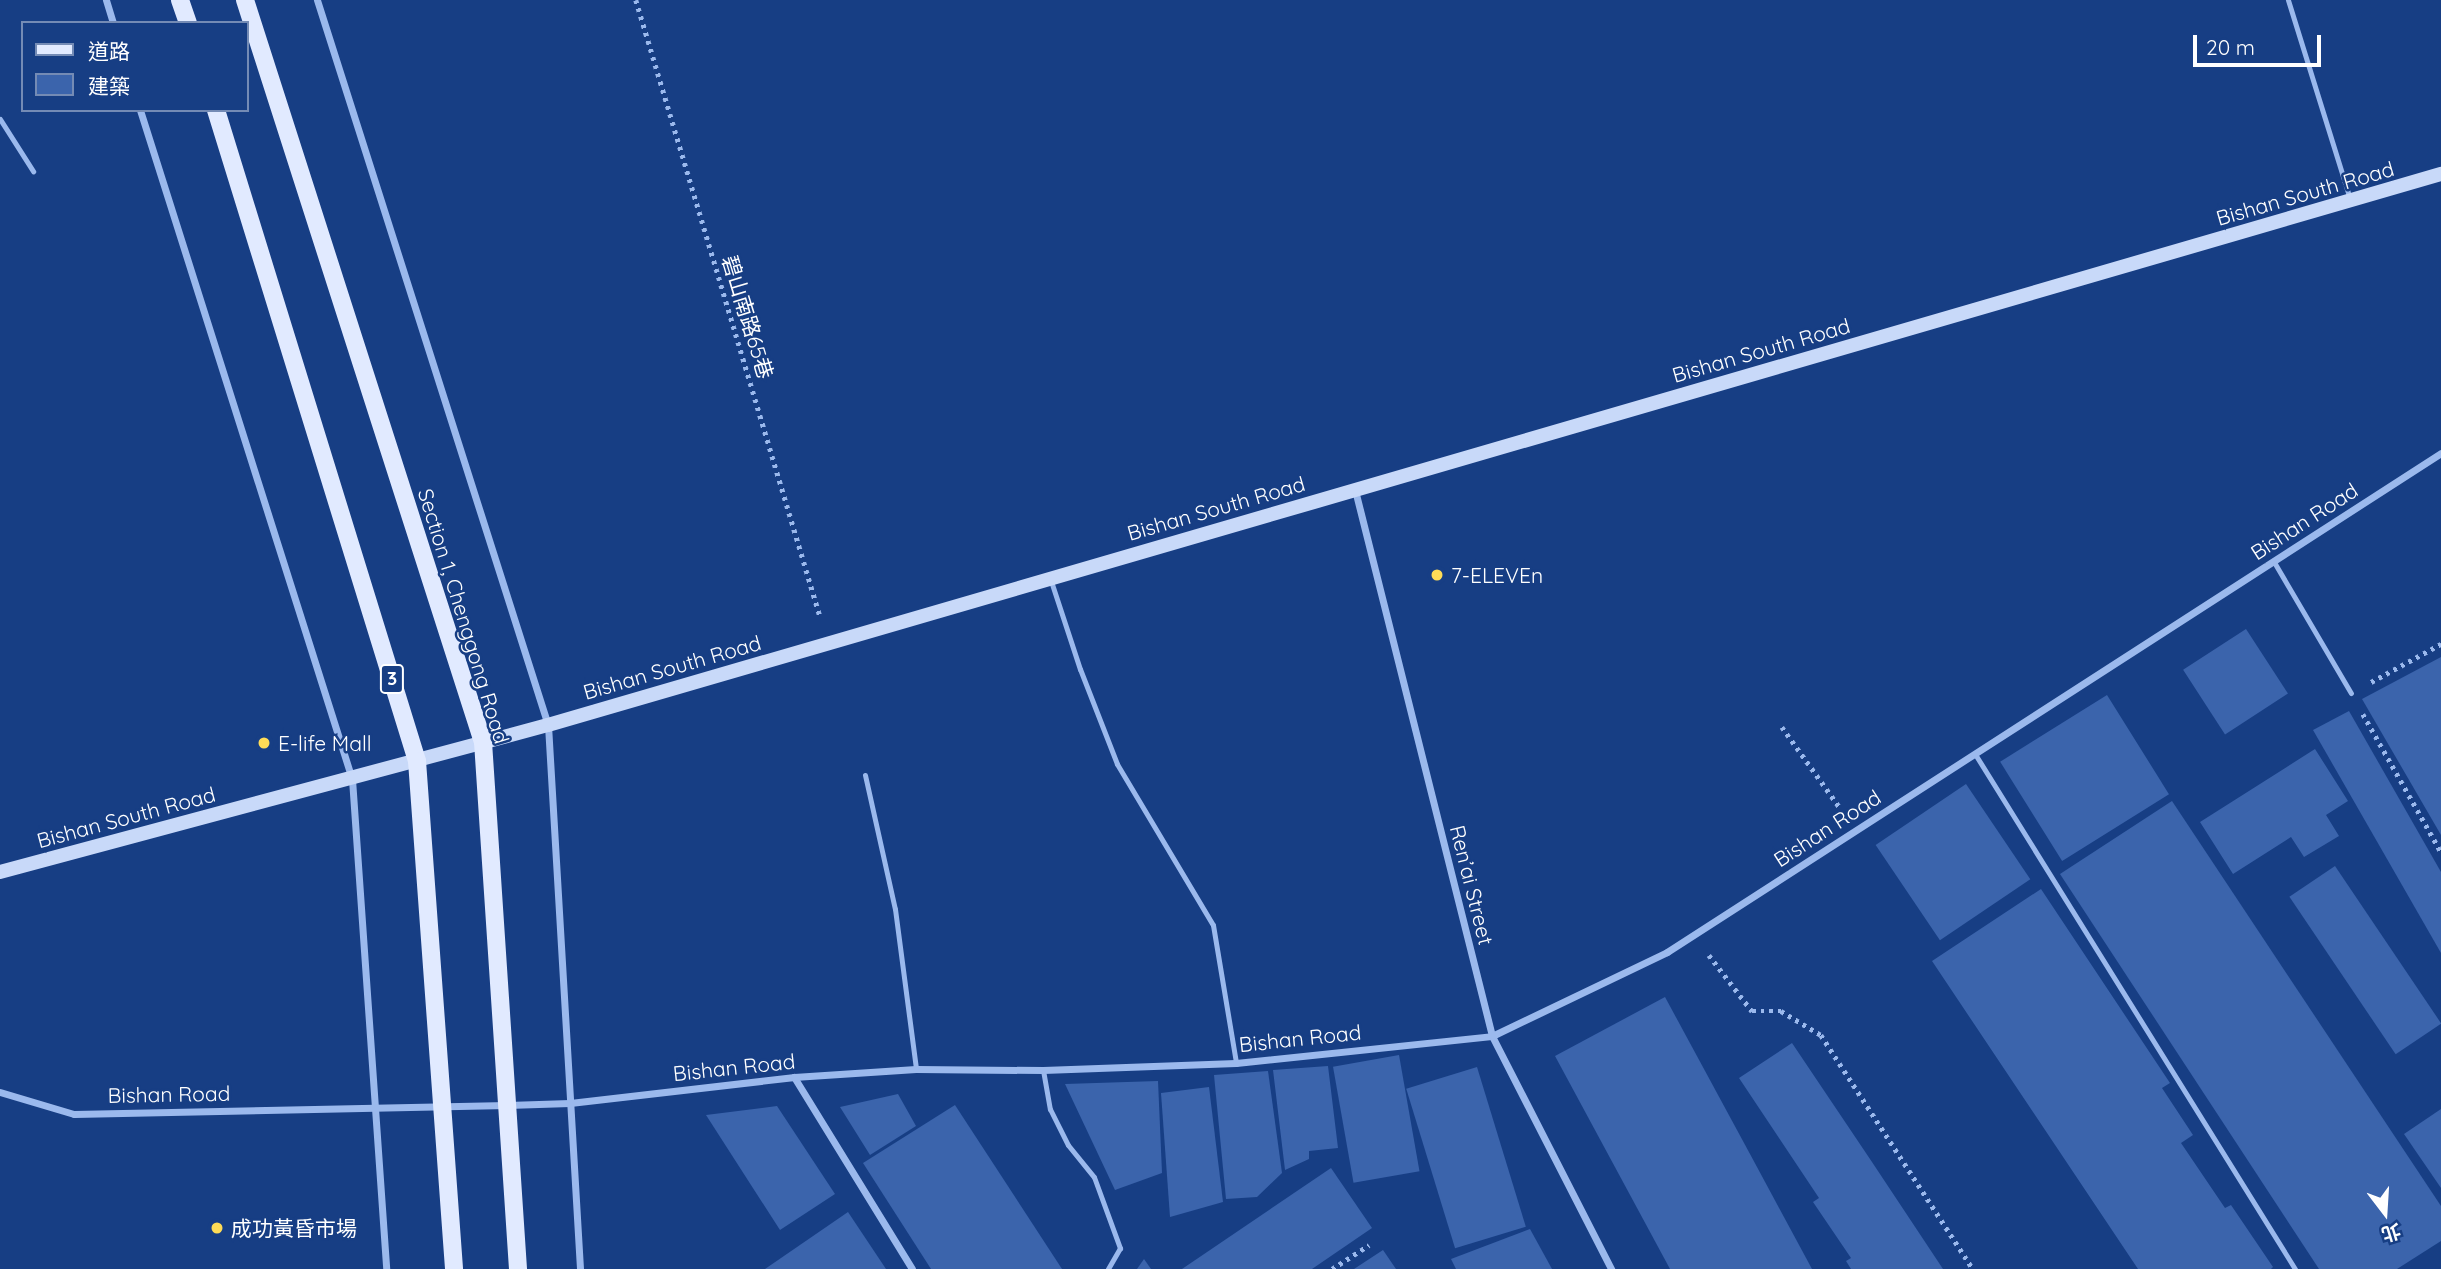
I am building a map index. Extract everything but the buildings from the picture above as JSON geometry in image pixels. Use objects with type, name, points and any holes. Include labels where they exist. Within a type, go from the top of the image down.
[{"type":"main road","points":[[180,0],[187,21]]},
{"type":"main road","name":"Section 1, Chenggong Road","points":[[245,0],[483,742],[518,1269]]},
{"type":"main road","name":"3","points":[[217,112],[416,761],[454,1269]]},
{"type":"main road","name":"Bishan South Road","points":[[0,872],[352,779],[829,644],[2441,174]]},
{"type":"street","points":[[106,0],[112,21]]},
{"type":"street","points":[[317,0],[548,724],[580,1269]]},
{"type":"street","points":[[142,112],[352,779],[386,1269]]},
{"type":"street","name":"Bishan Road","points":[[0,1092],[74,1114],[570,1103],[794,1077],[916,1069],[1043,1070],[1236,1063],[1492,1036],[1667,951],[2441,453]]},
{"type":"street","name":"Ren’ai Street","points":[[1354,490],[1492,1036],[1611,1269]]},
{"type":"street","points":[[794,1077],[912,1269]]},
{"type":"lane","points":[[2288,0],[2351,202]]},
{"type":"lane","points":[[0,119],[33,171]]},
{"type":"lane","points":[[2274,562],[2351,694]]},
{"type":"lane","points":[[1050,578],[1080,669],[1117,764],[1213,925],[1236,1063]]},
{"type":"lane","points":[[1975,754],[2295,1269]]},
{"type":"lane","points":[[865,775],[895,909],[916,1069]]},
{"type":"lane","points":[[1043,1070],[1050,1109],[1068,1145],[1094,1177],[1120,1248],[1108,1269]]},
{"type":"path","name":"碧山南路65巷","points":[[636,0],[829,644]]},
{"type":"path","points":[[2441,644],[2351,694],[2441,852]]},
{"type":"path","points":[[1782,727],[1856,830]]},
{"type":"path","points":[[1694,934],[1752,1011],[1781,1011],[1821,1035],[1973,1269]]},
{"type":"path","points":[[1332,1269],[1368,1245]]},
{"type":"place","name":"7-ELEVEn","points":[[1437,575]]},
{"type":"place","name":"E-life Mall","points":[[264,743]]},
{"type":"place","name":"成功黃昏市場","points":[[217,1228]]}]
